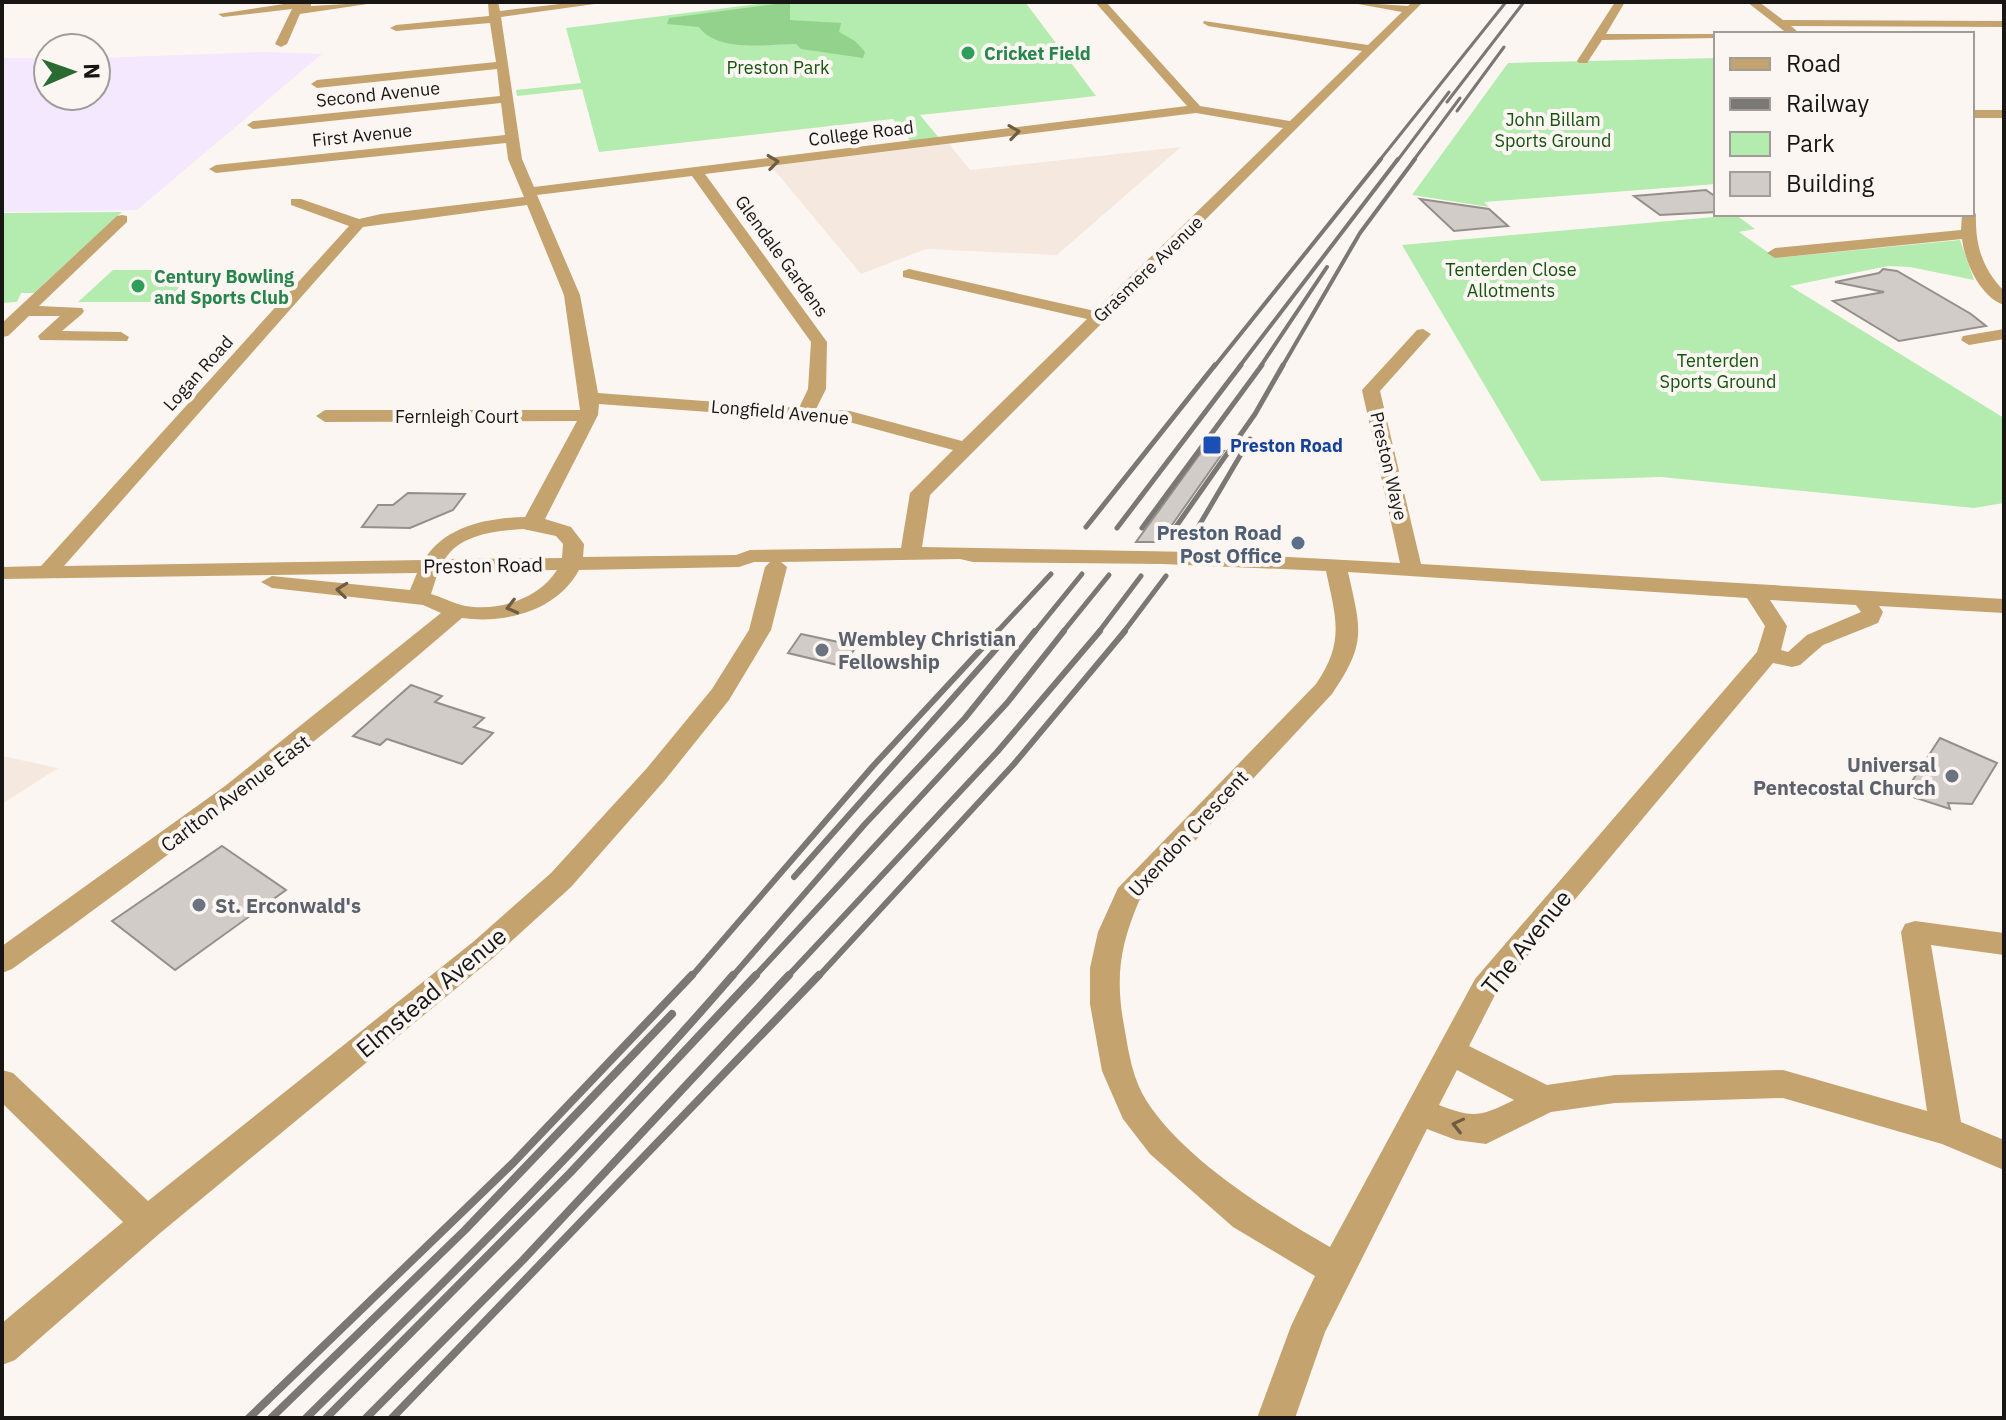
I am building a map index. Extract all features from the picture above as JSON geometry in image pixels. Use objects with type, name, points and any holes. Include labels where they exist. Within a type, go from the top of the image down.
[{"type":"street","points":[[223,14],[329,2]]},
{"type":"street","points":[[281,44],[296,11],[376,2]]},
{"type":"street","points":[[396,28],[494,12],[604,2]]},
{"type":"street","points":[[1100,2],[1196,109]]},
{"type":"street","points":[[1352,2],[1415,6]]},
{"type":"street","points":[[1583,61],[1620,2]]},
{"type":"street","points":[[1752,2],[1791,32]]},
{"type":"street","name":"Grasmere Avenue","points":[[911,552],[917,498],[1415,6]]},
{"type":"street","points":[[494,12],[515,159],[572,295],[589,406],[533,522]]},
{"type":"street","points":[[1208,23],[1373,49]]},
{"type":"street","points":[[1780,23],[2004,24]]},
{"type":"street","points":[[1599,37],[1714,35]]},
{"type":"street","points":[[317,84],[502,65]]},
{"type":"street","name":"Second Avenue","points":[[253,125],[507,99]]},
{"type":"street","name":"College Road","points":[[531,196],[1196,109],[1294,126]]},
{"type":"street","points":[[1974,114],[2004,114]]},
{"type":"street","name":"First Avenue","points":[[216,169],[512,138]]},
{"type":"street","name":"Glendale Gardens","points":[[696,172],[819,342],[817,389],[805,413]]},
{"type":"street","points":[[296,202],[358,224],[531,196]]},
{"type":"street","points":[[1969,216],[1971,256],[1984,281],[2004,300]]},
{"type":"street","points":[[2,332],[122,219]]},
{"type":"street","name":"Logan Road","points":[[47,572],[358,224]]},
{"type":"street","points":[[1775,253],[1968,234]]},
{"type":"street","points":[[909,274],[1098,317]]},
{"type":"street","points":[[24,311],[76,311],[46,336],[121,337]]},
{"type":"street","name":"Preston Waye","points":[[1412,570],[1371,390],[1423,334]]},
{"type":"street","points":[[1969,340],[2004,334]]},
{"type":"street","name":"Longfield Avenue","points":[[589,406],[805,413],[885,424],[967,448]]},
{"type":"street","name":"Fernleigh Court","points":[[325,416],[589,406]]},
{"type":"street","points":[[533,522],[546,524],[569,536],[574,553],[559,586],[535,600],[509,609],[457,611],[432,599],[419,598],[443,546],[488,527],[533,522]]},
{"type":"street","name":"Preston Road","points":[[2,573],[739,561],[750,556],[911,552],[973,556],[1216,559],[1755,594],[2004,606]]},
{"type":"street","name":"Preston Road","points":[[739,561],[748,567],[961,564],[973,556]]},
{"type":"street","name":"Uxendon Crescent","points":[[1336,566],[1350,640],[1338,671],[1128,895],[1112,932],[1104,968],[1105,1004],[1117,1071],[1134,1109],[1152,1133],[1245,1216],[1336,1270]]},
{"type":"street","name":"Elmstead Avenue","points":[[2,1347],[147,1223],[483,950],[561,880],[602,837],[721,694],[760,630],[776,567]]},
{"type":"street","name":"Preston Road","points":[[227,570],[266,582],[419,598]]},
{"type":"street","points":[[1755,594],[1776,626],[1815,640]]},
{"type":"street","points":[[1768,654],[1792,660],[1815,640],[1870,618],[1872,612],[1862,598]]},
{"type":"street","name":"Carlton Avenue East","points":[[2,961],[155,853],[317,730],[457,611]]},
{"type":"street","name":"The Avenue","points":[[1276,1418],[1309,1326],[1336,1270],[1485,987],[1768,654],[1776,626]]},
{"type":"street","points":[[1946,1131],[1915,932],[2004,944]]},
{"type":"street","points":[[1452,1052],[1498,1078],[1546,1099]]},
{"type":"street","points":[[2,1083],[147,1223]]},
{"type":"street","points":[[1421,1112],[1456,1126],[1486,1130],[1546,1099],[1615,1089],[1783,1084],[1946,1131],[2004,1155]]},
{"type":"shaded area","points":[[261,52],[322,54],[137,210],[2,212],[2,58],[32,58],[32,112],[112,112],[112,57]]},
{"type":"shaded area","points":[[949,144],[970,170],[1181,147],[1057,255],[926,249],[861,274],[771,166]]},
{"type":"shaded area","points":[[2,756],[58,768],[2,804]]},
{"type":"green space","name":"Preston Park","points":[[774,2],[1025,2],[1096,96],[920,115],[939,138],[911,142],[893,119],[599,152],[582,89],[517,96],[516,90],[581,83],[566,28]]},
{"type":"green space","points":[[790,2],[790,20],[841,23],[839,32],[855,41],[865,52],[863,58],[801,49],[796,44],[730,44],[707,35],[699,27],[667,24],[669,18]]},
{"type":"green space","name":"John Billam Sports Ground","points":[[1714,58],[1714,184],[1484,202],[1489,207],[1412,195],[1508,63]]},
{"type":"green space","points":[[122,212],[34,293],[21,293],[17,302],[2,303],[2,213]]},
{"type":"green space","name":"Tenterden Sports Ground","points":[[1725,216],[1737,216],[1755,229],[1739,232],[1776,258],[1960,240],[1974,280],[1910,267],[1888,266],[1790,286],[2004,418],[2004,503],[1974,508],[1661,477],[1541,481],[1402,245]]},
{"type":"green space","name":"Century Bowling and Sports Club","points":[[113,270],[196,270],[165,302],[78,302]]},
{"type":"building","points":[[1706,190],[1714,196],[1714,212],[1660,215],[1634,196]]},
{"type":"building","points":[[1420,199],[1489,209],[1508,226],[1454,231]]},
{"type":"building","points":[[1883,269],[1897,271],[1986,326],[1899,341],[1833,301],[1884,292],[1835,282],[1879,273]]},
{"type":"building","name":"Preston Road","points":[[1205,447],[1224,451],[1160,542],[1136,542]]},
{"type":"building","points":[[408,493],[465,494],[453,510],[410,528],[362,527],[378,505],[393,505]]},
{"type":"building","name":"Wembley Christian Fellowship","points":[[801,634],[857,646],[842,666],[788,653]]},
{"type":"building","points":[[411,685],[442,696],[435,702],[484,718],[474,727],[493,733],[462,764],[387,739],[380,745],[353,736]]},
{"type":"building","name":"Universal Pentecostal Church","points":[[1940,738],[1997,763],[1972,804],[1948,803],[1950,809],[1913,797],[1916,793],[1907,789]]},
{"type":"building","name":"St. Erconwald's","points":[[222,846],[286,890],[175,970],[112,921]]},
{"type":"railway","points":[[1379,161],[1506,2]]},
{"type":"railway","points":[[1447,102],[1524,2]]},
{"type":"railway","points":[[1457,111],[1504,47]]},
{"type":"railway","points":[[1397,161],[1449,92]]},
{"type":"railway","points":[[1413,161],[1460,98]]},
{"type":"railway","points":[[1214,367],[1381,159]]},
{"type":"railway","points":[[1239,367],[1398,159]]},
{"type":"railway","points":[[1282,367],[1360,233],[1415,159]]},
{"type":"railway","points":[[1260,367],[1327,267]]},
{"type":"railway","points":[[1086,527],[1215,365]]},
{"type":"railway","points":[[1117,528],[1241,365]]},
{"type":"railway","points":[[1142,528],[1262,365]]},
{"type":"railway","points":[[1175,528],[1255,414],[1283,365]]},
{"type":"railway","points":[[1197,529],[1250,439]]},
{"type":"railway","points":[[996,633],[1051,574]]},
{"type":"railway","points":[[1034,633],[1082,574]]},
{"type":"railway","points":[[1062,633],[1109,575]]},
{"type":"railway","points":[[1098,633],[1141,576]]},
{"type":"railway","points":[[1123,633],[1166,576]]},
{"type":"railway","points":[[691,977],[873,766],[998,631]]},
{"type":"railway","points":[[732,977],[865,824],[965,718],[1035,631]]},
{"type":"railway","points":[[754,977],[1007,703],[1064,631]]},
{"type":"railway","points":[[787,977],[997,752],[1100,631]]},
{"type":"railway","points":[[818,977],[1014,764],[1125,631]]},
{"type":"railway","points":[[794,877],[998,647]]},
{"type":"railway","points":[[249,1418],[513,1163],[692,975]]},
{"type":"railway","points":[[306,1418],[578,1146],[733,975]]},
{"type":"railway","points":[[326,1418],[570,1173],[756,975]]},
{"type":"railway","points":[[366,1418],[523,1260],[789,975]]},
{"type":"railway","points":[[392,1418],[819,975]]},
{"type":"railway","points":[[271,1418],[465,1230],[672,1014]]},
{"type":"place","name":"Cricket Field","points":[[968,53]]},
{"type":"place","name":"Century Bowling and Sports Club","points":[[138,286]]},
{"type":"place","name":"Preston Road","points":[[1212,445]]},
{"type":"place","name":"Preston Road Post Office","points":[[1298,543]]},
{"type":"place","name":"Wembley Christian Fellowship","points":[[822,650]]},
{"type":"place","name":"Universal Pentecostal Church","points":[[1952,776]]},
{"type":"place","name":"St. Erconwald's","points":[[199,905]]},
{"type":"park label","name":"Tenterden Close Allotments","points":[[1511,279]]}]
